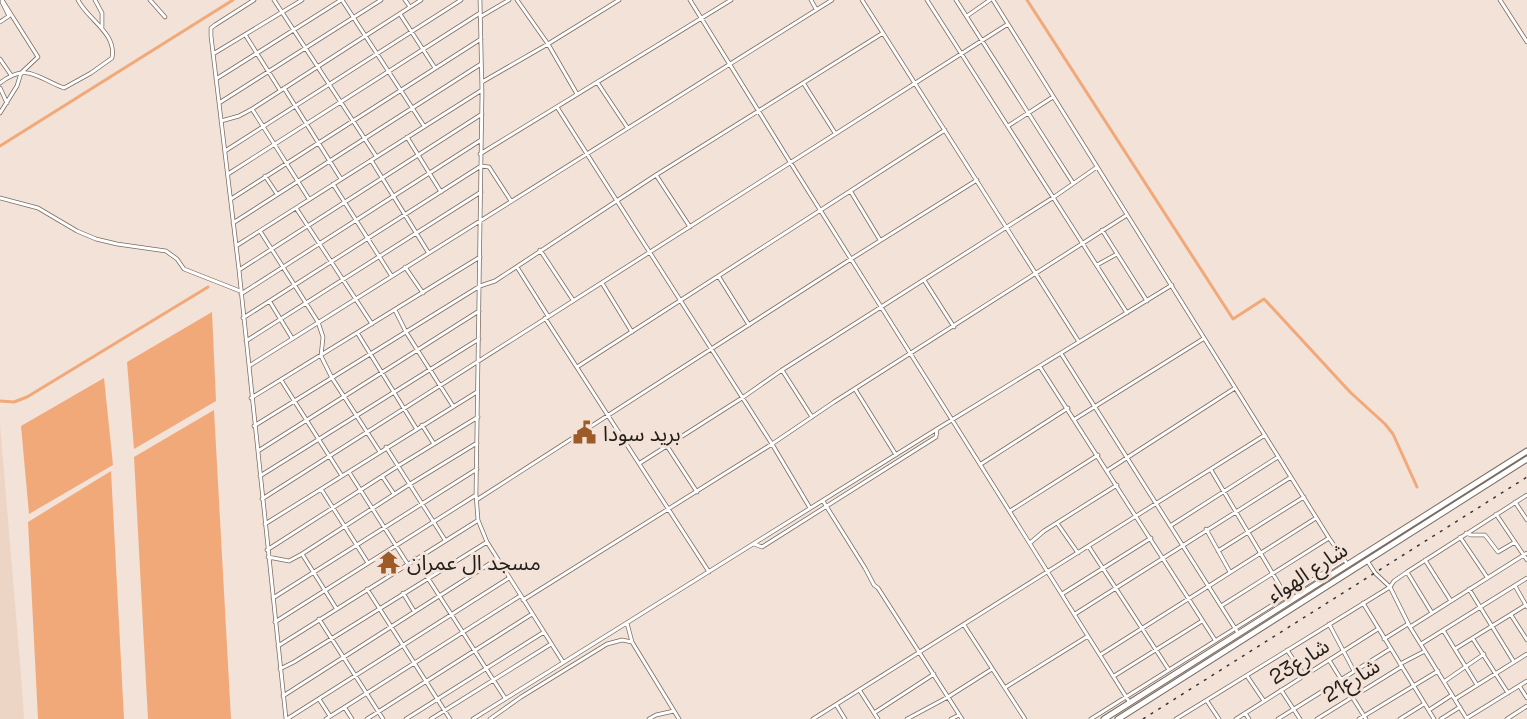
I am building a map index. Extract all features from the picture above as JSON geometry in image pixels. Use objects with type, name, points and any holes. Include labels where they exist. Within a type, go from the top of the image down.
[{"type":"highway","name":"شارع الهواء","points":[[1104,719],[1129,699],[1239,634],[1346,562],[1527,452]]},
{"type":"highway","name":"شارع الهواء","points":[[1118,719],[1527,459]]},
{"type":"street","points":[[0,22],[9,16],[2,5],[2,0]]},
{"type":"street","points":[[0,113],[17,86],[21,73],[36,60],[38,55],[2,0]]},
{"type":"street","points":[[0,84],[11,75],[21,73],[42,76],[64,88],[110,61],[113,56],[111,43],[102,27],[86,13],[78,0]]},
{"type":"street","points":[[95,0],[102,14],[102,27]]},
{"type":"street","points":[[150,0],[165,17]]},
{"type":"street","points":[[254,0],[212,28],[213,54],[231,199],[286,719],[509,578]]},
{"type":"street","points":[[274,0],[376,156]]},
{"type":"street","points":[[213,54],[302,0]]},
{"type":"street","points":[[216,78],[258,54],[341,0],[424,126]]},
{"type":"street","points":[[219,103],[381,0]]},
{"type":"street","points":[[405,0],[410,7]]},
{"type":"street","points":[[222,121],[252,109],[421,0]]},
{"type":"street","points":[[225,151],[461,0]]},
{"type":"street","points":[[480,0],[482,114],[476,495],[478,520],[497,559],[563,662]]},
{"type":"street","points":[[228,174],[423,49],[509,0]]},
{"type":"street","points":[[517,0],[548,44],[578,94]]},
{"type":"street","points":[[482,82],[619,0]]},
{"type":"street","points":[[690,0],[821,212],[1135,708]]},
{"type":"street","points":[[480,154],[731,0]]},
{"type":"street","points":[[811,0],[816,9]]},
{"type":"street","points":[[248,366],[832,0]]},
{"type":"street","points":[[862,0],[1079,342]]},
{"type":"street","points":[[927,0],[1127,313]]},
{"type":"street","points":[[956,0],[1072,183]]},
{"type":"street","points":[[966,16],[991,0],[1008,24],[1316,518],[1346,562],[1215,640],[1129,699],[1091,719]]},
{"type":"street","points":[[1500,0],[1527,42]]},
{"type":"street","points":[[400,13],[435,68]]},
{"type":"street","points":[[262,499],[479,363],[573,300],[690,228],[1008,24]]},
{"type":"street","points":[[254,426],[480,286],[495,281],[656,175],[883,33]]},
{"type":"street","points":[[246,35],[295,106],[341,179]]},
{"type":"street","points":[[231,199],[481,39]]},
{"type":"street","points":[[0,59],[11,75]]},
{"type":"street","points":[[233,222],[481,64]]},
{"type":"street","points":[[597,82],[627,127]]},
{"type":"street","points":[[803,83],[835,133]]},
{"type":"street","points":[[0,88],[7,104]]},
{"type":"street","points":[[236,246],[482,90]]},
{"type":"street","points":[[1008,126],[1053,97]]},
{"type":"street","points":[[557,107],[772,444],[810,508]]},
{"type":"street","points":[[252,109],[309,199]]},
{"type":"street","points":[[238,270],[482,114]]},
{"type":"street","points":[[577,367],[821,212],[945,130]]},
{"type":"street","points":[[407,138],[441,192]]},
{"type":"street","points":[[241,292],[284,267],[481,140]]},
{"type":"street","points":[[370,160],[428,252]]},
{"type":"street","points":[[243,318],[481,166],[489,167],[511,201]]},
{"type":"street","points":[[640,463],[1054,197],[1097,167]]},
{"type":"street","points":[[656,175],[690,228]]},
{"type":"street","points":[[265,176],[277,194]]},
{"type":"street","points":[[477,500],[976,180]]},
{"type":"street","points":[[333,184],[391,275]]},
{"type":"street","points":[[246,341],[481,192]]},
{"type":"street","points":[[851,192],[880,240]]},
{"type":"street","points":[[0,198],[38,208],[76,231],[96,239],[166,251],[177,259],[184,269],[241,292]]},
{"type":"street","points":[[296,207],[372,324]]},
{"type":"street","points":[[319,699],[328,718],[462,631],[669,510],[1127,215]]},
{"type":"street","points":[[1102,230],[1147,301]]},
{"type":"street","points":[[260,231],[318,322],[323,337],[321,356],[332,378],[380,452]]},
{"type":"street","points":[[540,250],[573,300]]},
{"type":"street","points":[[1097,266],[1117,254]]},
{"type":"street","points":[[251,398],[358,334],[480,256]]},
{"type":"street","points":[[405,266],[423,293]]},
{"type":"street","points":[[516,266],[577,367],[709,572]]},
{"type":"street","points":[[719,277],[749,325]]},
{"type":"street","points":[[924,280],[954,327]]},
{"type":"street","points":[[602,283],[632,332]]},
{"type":"street","points":[[473,719],[896,454],[1172,285]]},
{"type":"street","points":[[270,302],[292,338]]},
{"type":"street","points":[[395,310],[406,332],[453,406]]},
{"type":"street","points":[[257,452],[479,311]]},
{"type":"street","points":[[358,334],[416,428]]},
{"type":"street","points":[[1074,419],[1203,338]]},
{"type":"street","points":[[260,476],[478,339]]},
{"type":"street","points":[[1061,354],[1239,634]]},
{"type":"street","points":[[1040,367],[1215,640]]},
{"type":"street","points":[[782,370],[812,417]]},
{"type":"street","points":[[281,380],[342,476]]},
{"type":"street","points":[[1108,470],[1235,388]]},
{"type":"street","points":[[855,389],[896,454]]},
{"type":"street","points":[[265,524],[416,428],[478,392]]},
{"type":"street","points":[[980,464],[1068,408]]},
{"type":"street","points":[[267,550],[478,417]]},
{"type":"street","points":[[422,425],[434,444]]},
{"type":"street","points":[[754,544],[762,547],[931,442],[937,436],[937,429]]},
{"type":"street","points":[[813,719],[1265,435]]},
{"type":"street","points":[[268,557],[288,561],[302,554],[477,443]]},
{"type":"street","points":[[666,446],[697,492]]},
{"type":"street","points":[[386,447],[445,540]]},
{"type":"street","points":[[1010,511],[1098,455]]},
{"type":"street","points":[[1170,526],[1278,457]]},
{"type":"street","points":[[273,598],[477,469]]},
{"type":"street","points":[[1211,470],[1286,596]]},
{"type":"street","points":[[349,472],[407,563]]},
{"type":"street","points":[[382,476],[394,494]]},
{"type":"street","points":[[1074,614],[1291,477]]},
{"type":"street","points":[[1030,543],[1117,485]]},
{"type":"street","points":[[321,489],[368,563]]},
{"type":"street","points":[[275,622],[476,495]]},
{"type":"street","points":[[1176,719],[1390,587],[1394,581],[1407,572],[1527,495]]},
{"type":"street","points":[[1218,551],[1304,496]]},
{"type":"street","points":[[822,501],[865,568],[873,585],[878,588],[962,719]]},
{"type":"street","points":[[1515,502],[1527,520]]},
{"type":"street","points":[[1496,514],[1527,560]]},
{"type":"street","points":[[1100,655],[1316,518]]},
{"type":"street","points":[[278,646],[478,520]]},
{"type":"street","points":[[1057,523],[1078,553]]},
{"type":"street","points":[[1206,530],[1230,572]]},
{"type":"street","points":[[1466,533],[1485,535],[1498,552],[1515,542]]},
{"type":"street","points":[[1460,537],[1487,577]]},
{"type":"street","points":[[1062,594],[1151,538]]},
{"type":"street","points":[[1221,606],[1329,538]]},
{"type":"street","points":[[280,669],[487,542]]},
{"type":"street","points":[[1089,547],[1169,670]]},
{"type":"street","points":[[302,554],[336,608]]},
{"type":"street","points":[[1384,639],[1432,613],[1525,554]]},
{"type":"street","points":[[415,558],[506,699]]},
{"type":"street","points":[[283,696],[497,559]]},
{"type":"street","points":[[1425,560],[1451,601]]},
{"type":"street","points":[[1367,561],[1375,573],[1390,587],[1409,626],[1467,719],[1527,681]]},
{"type":"street","points":[[1407,572],[1432,613]]},
{"type":"street","points":[[1421,645],[1527,578]]},
{"type":"street","points":[[1455,649],[1526,606],[1515,586]]},
{"type":"street","points":[[367,588],[450,719]]},
{"type":"street","points":[[1469,589],[1514,662]]},
{"type":"street","points":[[403,593],[414,611]]},
{"type":"street","points":[[1363,603],[1434,719]]},
{"type":"street","points":[[367,719],[532,614]]},
{"type":"street","points":[[1511,615],[1527,640]]},
{"type":"street","points":[[319,619],[383,719]]},
{"type":"street","points":[[1114,676],[1202,621]]},
{"type":"street","points":[[627,623],[632,642],[679,719]]},
{"type":"street","points":[[964,624],[1025,719]]},
{"type":"street","points":[[1329,624],[1354,671]]},
{"type":"street","points":[[1522,631],[1527,628]]},
{"type":"street","name":"شارع23","points":[[1236,719],[1378,629]]},
{"type":"street","points":[[1443,630],[1477,685]]},
{"type":"street","points":[[406,719],[544,632]]},
{"type":"street","points":[[1006,687],[1088,636]]},
{"type":"street","points":[[1473,638],[1508,693]]},
{"type":"street","points":[[486,711],[490,719],[607,644],[622,640],[632,642]]},
{"type":"street","points":[[431,719],[551,644]]},
{"type":"street","points":[[1278,719],[1390,649]]},
{"type":"street","points":[[1287,650],[1304,675]]},
{"type":"street","name":"شارع21","points":[[1317,719],[1425,651]]},
{"type":"street","points":[[1445,681],[1484,654]]},
{"type":"street","points":[[1429,710],[1477,685],[1527,654]]},
{"type":"street","points":[[1329,660],[1365,717]]},
{"type":"street","points":[[908,719],[992,669]]},
{"type":"street","points":[[1359,719],[1438,671]]},
{"type":"street","points":[[874,713],[934,674]]},
{"type":"street","points":[[1247,676],[1264,701]]},
{"type":"street","points":[[1520,686],[1527,698]]},
{"type":"street","points":[[1281,690],[1300,719]]},
{"type":"street","points":[[860,691],[878,719]]},
{"type":"street","points":[[1207,701],[1219,719]]},
{"type":"street","points":[[1400,719],[1424,704]]},
{"type":"street","points":[[837,706],[845,719]]},
{"type":"street","points":[[1507,719],[1527,706]]},
{"type":"street","points":[[1441,719],[1460,707]]},
{"type":"street","points":[[344,708],[352,719]]},
{"type":"street","points":[[649,719],[674,711]]},
{"type":"street","points":[[1245,713],[1249,719]]},
{"type":"street","points":[[951,719],[959,714]]},
{"type":"shaded area","points":[[212,312],[216,401],[134,449],[127,362]]},
{"type":"shaded area","points":[[104,378],[113,465],[29,514],[21,426]]},
{"type":"shaded area","points":[[214,410],[231,719],[148,719],[134,457]]},
{"type":"shaded area","points":[[0,424],[21,675],[24,719],[0,719]]},
{"type":"shaded area","points":[[111,471],[124,719],[38,719],[28,522]]},
{"type":"waterway","points":[[0,146],[233,0]]},
{"type":"waterway","points":[[1027,0],[1233,319],[1264,299],[1350,392],[1385,424],[1393,434],[1417,487]]},
{"type":"waterway","points":[[0,401],[14,402],[27,397],[208,287]]},
{"type":"railway","points":[[1143,719],[1527,477]]},
{"type":"place","name":"بريد سودا","points":[[585,433]]},
{"type":"place","name":"مسجد ال عمران","points":[[389,562]]}]
